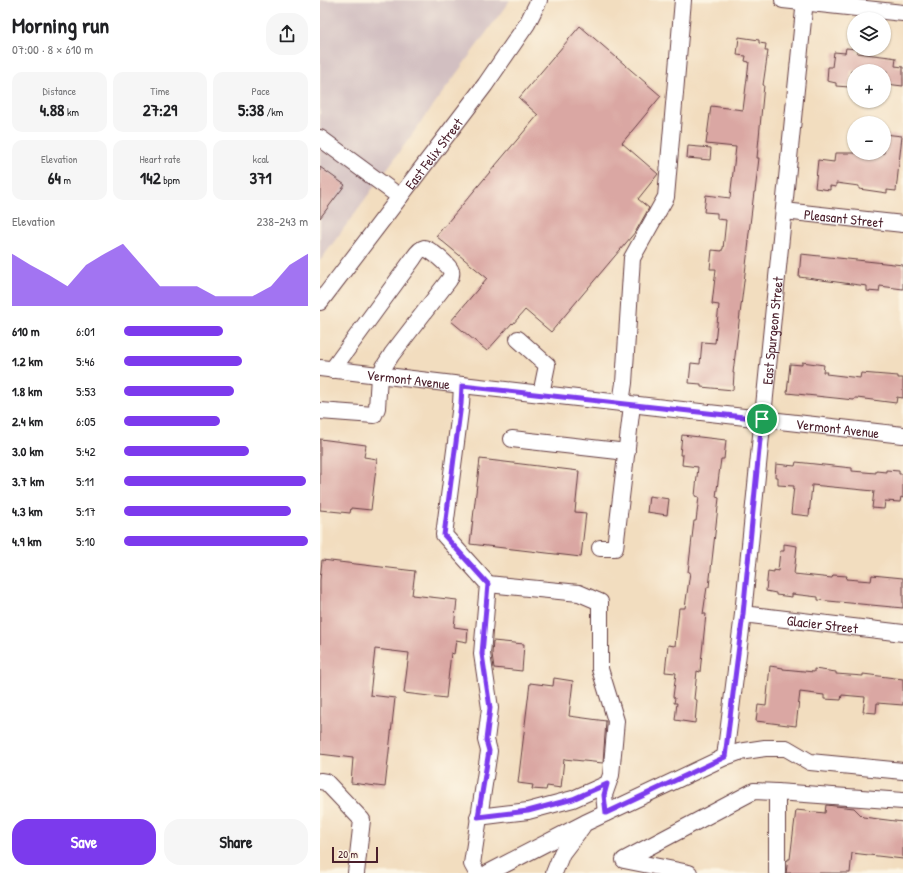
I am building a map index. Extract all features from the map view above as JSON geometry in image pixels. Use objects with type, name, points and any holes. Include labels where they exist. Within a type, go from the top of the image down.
[{"type":"street","name":"East Felix Street","points":[[320,302],[485,85],[527,24],[539,0]]},
{"type":"street","points":[[600,548],[615,548],[627,452],[627,404],[624,383],[632,258],[666,197],[684,0]]},
{"type":"street","points":[[783,0],[805,1],[903,13]]},
{"type":"street","name":"East Spurgeon Street","points":[[725,757],[743,614],[805,1]]},
{"type":"street","points":[[320,138],[400,197]]},
{"type":"street","name":"Pleasant Street","points":[[784,211],[903,224]]},
{"type":"street","points":[[320,411],[374,415],[377,408],[379,376],[392,354],[449,280],[452,273],[450,268],[429,249],[423,248],[415,256],[326,369]]},
{"type":"street","points":[[518,339],[547,365],[541,394]]},
{"type":"street","name":"Vermont Avenue","points":[[326,369],[462,386],[903,435]]},
{"type":"street","points":[[462,386],[444,535],[488,584],[579,593],[600,602],[600,669],[616,721],[611,775],[604,795],[606,813]]},
{"type":"street","points":[[512,439],[627,452]]},
{"type":"street","points":[[477,873],[472,864],[489,751],[486,740],[490,708],[482,654],[488,584]]},
{"type":"street","name":"Glacier Street","points":[[743,614],[903,633]]},
{"type":"street","points":[[488,873],[585,823],[725,757],[739,752],[766,748],[786,748],[810,762],[903,771]]},
{"type":"street","points":[[320,781],[326,782],[362,820],[356,873]]},
{"type":"street","points":[[478,817],[528,811],[573,799],[607,784]]},
{"type":"street","points":[[689,873],[624,860],[754,791],[903,801]]},
{"type":"street","points":[[777,792],[777,873]]},
{"type":"street","points":[[554,873],[562,853],[585,823]]},
{"type":"shaded area","points":[[320,0],[510,0],[320,261]]},
{"type":"building","points":[[580,26],[661,96],[622,143],[658,174],[638,199],[649,208],[636,231],[551,332],[525,310],[487,351],[451,321],[487,278],[436,236],[538,115],[519,98]]},
{"type":"building","points":[[739,37],[759,40],[759,43],[766,44],[765,51],[768,51],[763,85],[757,158],[759,158],[733,373],[733,390],[701,387],[701,384],[689,383],[691,363],[700,364],[702,342],[715,343],[719,305],[712,304],[716,269],[710,269],[712,250],[722,251],[723,249],[726,220],[717,219],[717,213],[704,212],[706,195],[730,198],[736,147],[706,144],[711,106],[743,110],[749,62],[745,61],[746,56],[737,55]]},
{"type":"building","points":[[847,48],[847,56],[880,56],[896,58],[895,66],[903,67],[903,86],[891,85],[891,64],[847,64],[847,87],[836,86],[836,83],[827,81],[828,67],[832,67],[834,52],[845,53]]},
{"type":"building","points":[[891,135],[902,136],[896,191],[887,190],[887,193],[859,189],[859,186],[836,183],[836,187],[830,186],[830,190],[815,188],[818,160],[834,162],[835,153],[847,153],[847,160],[891,160]]},
{"type":"building","points":[[688,146],[711,148],[710,160],[687,158]]},
{"type":"building","points":[[320,167],[345,185],[320,218]]},
{"type":"building","points":[[801,254],[903,265],[903,289],[880,286],[879,292],[867,291],[867,286],[799,277]]},
{"type":"building","points":[[802,362],[824,365],[823,372],[827,372],[826,374],[860,378],[861,373],[898,376],[898,378],[903,378],[903,398],[897,397],[896,403],[857,398],[854,400],[787,393],[790,364],[802,365]]},
{"type":"building","points":[[682,435],[726,440],[724,459],[721,459],[716,497],[719,498],[709,587],[707,587],[703,614],[706,614],[700,672],[697,671],[694,699],[697,700],[695,723],[675,720],[677,703],[674,703],[675,698],[673,697],[676,673],[665,672],[668,645],[675,646],[679,608],[685,608],[690,572],[688,572],[694,521],[696,521],[699,497],[695,496],[698,467],[682,465],[683,455],[680,455]]},
{"type":"building","points":[[320,439],[366,445],[364,457],[377,459],[371,510],[351,508],[350,513],[320,510]]},
{"type":"building","points":[[480,459],[579,471],[575,512],[586,513],[581,557],[470,544]]},
{"type":"building","points":[[796,462],[852,468],[852,471],[876,473],[876,471],[886,472],[886,470],[899,471],[899,474],[903,474],[903,498],[901,497],[900,502],[885,501],[884,509],[872,508],[874,491],[812,485],[809,516],[791,514],[794,486],[778,485],[778,477],[775,477],[776,464],[795,466]]},
{"type":"building","points":[[649,496],[669,499],[667,515],[647,512]]},
{"type":"building","points":[[784,544],[797,546],[794,574],[832,578],[833,575],[847,576],[846,579],[871,581],[872,575],[903,578],[903,608],[818,600],[818,597],[792,594],[792,597],[776,595],[776,593],[766,591],[768,571],[778,571],[780,551],[784,551]]},
{"type":"building","points":[[322,560],[415,571],[412,595],[457,600],[454,627],[468,629],[467,642],[456,640],[454,654],[451,653],[446,698],[404,693],[409,653],[375,649],[370,695],[395,698],[385,787],[351,783],[353,758],[320,754],[320,580]]},
{"type":"building","points":[[493,641],[524,644],[522,671],[494,668],[492,654]]},
{"type":"building","points":[[770,666],[783,669],[814,672],[814,669],[836,672],[836,674],[863,676],[863,674],[903,679],[903,705],[877,703],[876,713],[863,712],[865,697],[842,695],[841,700],[824,699],[824,695],[800,692],[796,726],[756,721],[758,705],[766,706]]},
{"type":"building","points":[[554,678],[573,681],[569,716],[606,721],[603,763],[564,759],[561,788],[547,786],[546,790],[532,789],[533,785],[518,783],[530,683],[553,686]]},
{"type":"building","points":[[826,805],[854,808],[863,817],[903,822],[903,859],[852,853],[850,873],[786,873],[788,859],[790,859],[796,810],[825,813]]},
{"type":"route","points":[[462,386],[762,419],[743,614],[725,757],[606,813],[604,795],[607,784],[573,799],[528,811],[478,817],[489,751],[486,740],[490,708],[482,654],[488,584],[444,535],[462,386]]}]
